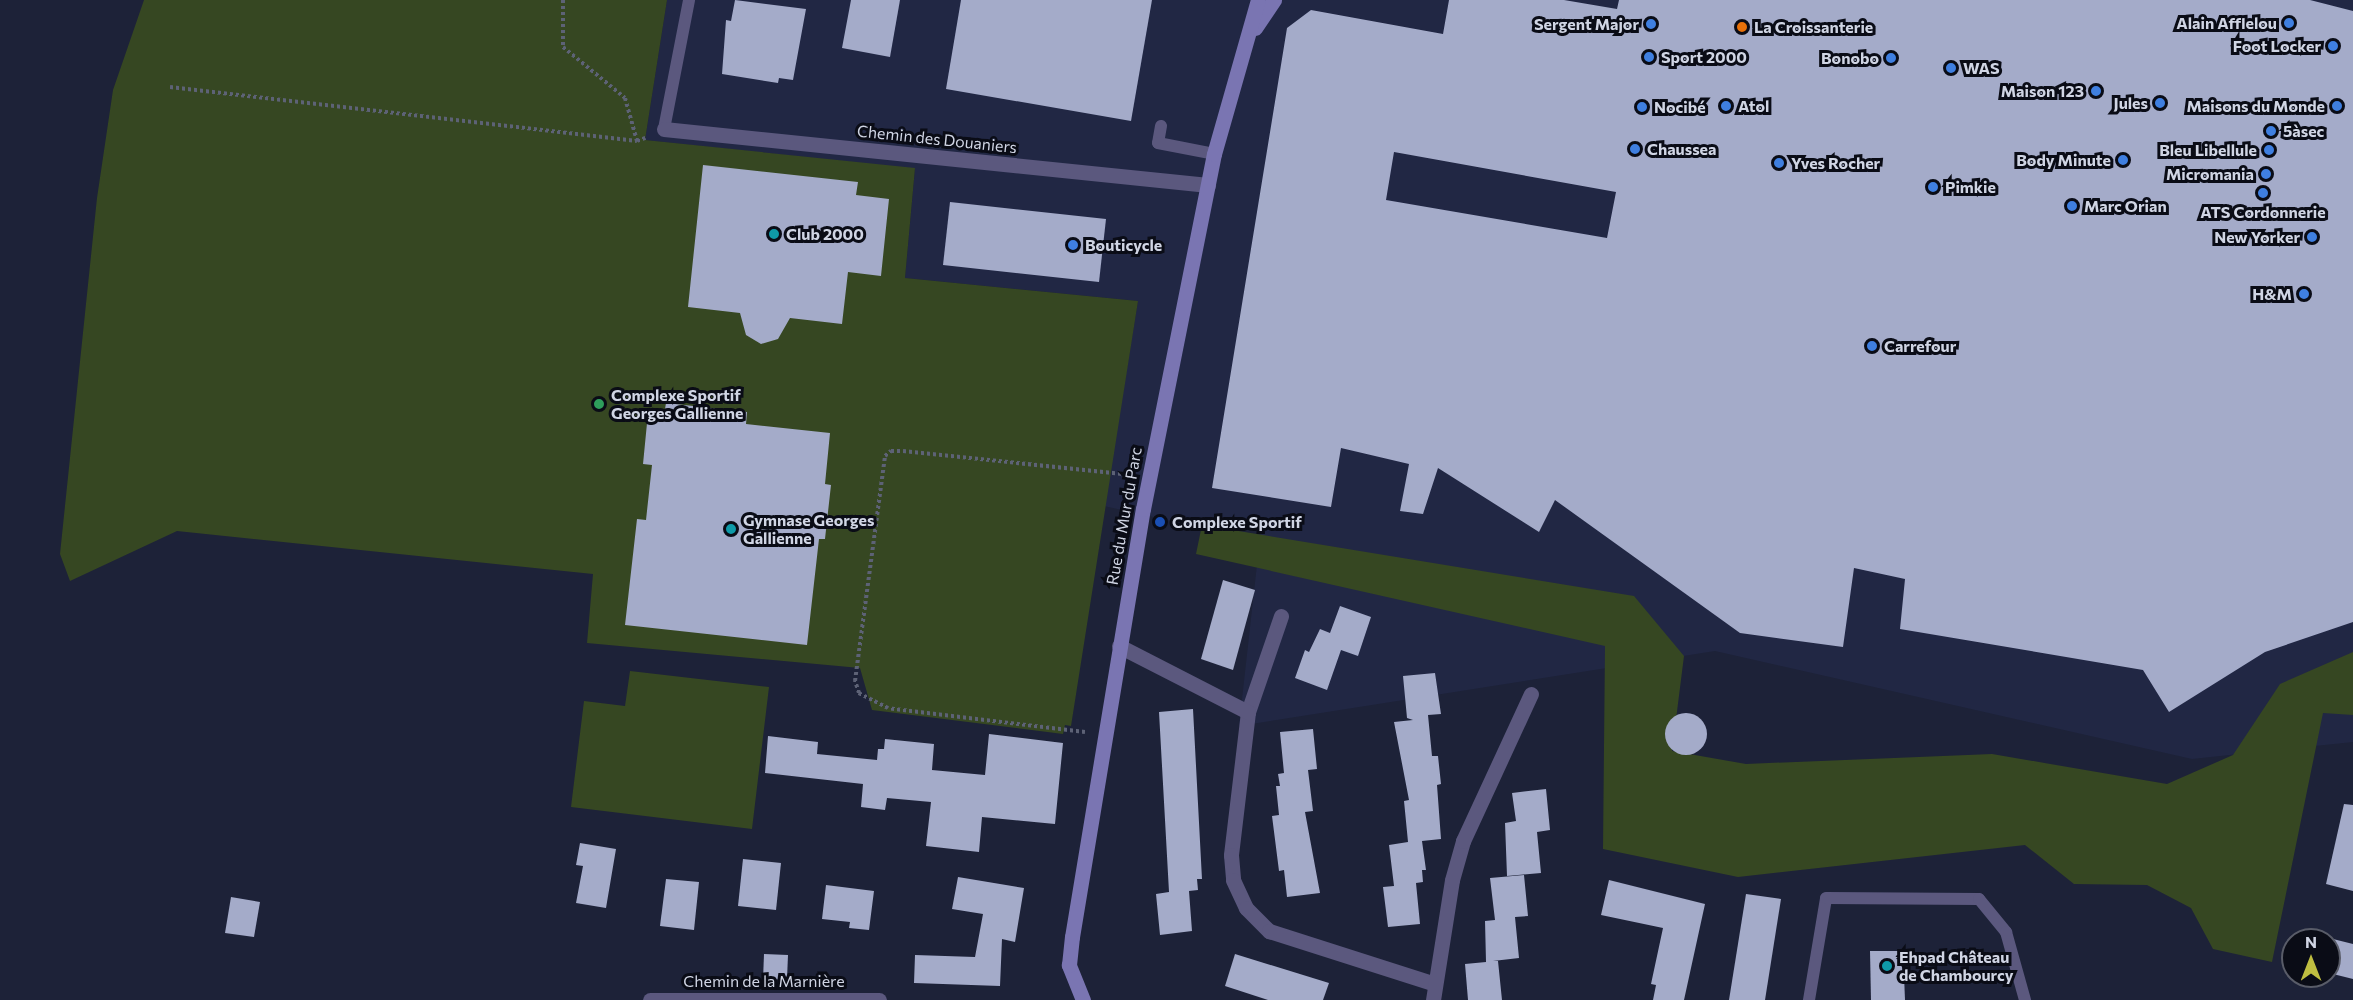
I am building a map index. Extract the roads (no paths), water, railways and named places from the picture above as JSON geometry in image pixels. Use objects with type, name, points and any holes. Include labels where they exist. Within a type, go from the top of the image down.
[{"type":"street","name":"Rue du Mur du Parc","points":[[1083,1000],[1069,965],[1119,646],[1149,478],[1214,154],[1258,0]]},
{"type":"street","name":"Rue du Mur du Parc","points":[[1247,41],[1274,0]]},
{"type":"street","name":"Chemin des Douaniers","points":[[663,129],[1208,185]]},
{"type":"street","points":[[1281,616],[1248,712],[1231,855],[1233,880],[1246,908],[1269,931],[1436,984]]},
{"type":"street","points":[[1119,646],[1248,712]]},
{"type":"street","points":[[1433,1000],[1452,880],[1463,841],[1531,694]]},
{"type":"street","name":"Chemin de la Marnière","points":[[650,1000],[879,1000]]},
{"type":"lane","points":[[663,129],[689,0]]},
{"type":"lane","points":[[1161,126],[1158,143],[1214,154]]},
{"type":"lane","points":[[1809,1000],[1826,898],[1979,898],[2006,932],[2025,1000]]},
{"type":"place","name":"Alain Afflelou","points":[[2289,23]]},
{"type":"place","name":"Sergent Major","points":[[1651,24]]},
{"type":"place","name":"La Croissanterie","points":[[1742,27]]},
{"type":"place","name":"Foot Locker","points":[[2333,46]]},
{"type":"place","name":"Sport 2000","points":[[1649,57]]},
{"type":"place","name":"Bonobo","points":[[1891,58]]},
{"type":"place","name":"WAS","points":[[1951,68]]},
{"type":"place","name":"Maison 123","points":[[2096,91]]},
{"type":"place","name":"Jules","points":[[2160,103]]},
{"type":"place","name":"Atol","points":[[1726,106]]},
{"type":"place","name":"Maisons du Monde","points":[[2337,106]]},
{"type":"place","name":"Nocibé","points":[[1642,107]]},
{"type":"place","name":"5àsec","points":[[2271,131]]},
{"type":"place","name":"Chaussea","points":[[1635,149]]},
{"type":"place","name":"Bleu Libellule","points":[[2269,150]]},
{"type":"place","name":"Body Minute","points":[[2123,160]]},
{"type":"place","name":"Yves Rocher","points":[[1779,163]]},
{"type":"place","name":"Micromania","points":[[2266,174]]},
{"type":"place","name":"Pimkie","points":[[1933,187]]},
{"type":"place","name":"ATS Cordonnerie","points":[[2263,193]]},
{"type":"place","name":"Marc Orian","points":[[2072,206]]},
{"type":"place","name":"Club 2000","points":[[774,234]]},
{"type":"place","name":"New Yorker","points":[[2312,237]]},
{"type":"place","name":"Bouticycle","points":[[1073,245]]},
{"type":"place","name":"H&M","points":[[2304,294]]},
{"type":"place","name":"Carrefour","points":[[1872,346]]},
{"type":"place","name":"Complexe Sportif Georges Gallienne","points":[[599,404]]},
{"type":"place","name":"Complexe Sportif","points":[[1160,522]]},
{"type":"place","name":"Gymnase Georges Gallienne","points":[[731,529]]},
{"type":"place","name":"Ehpad Château de Chambourcy","points":[[1887,966]]}]
